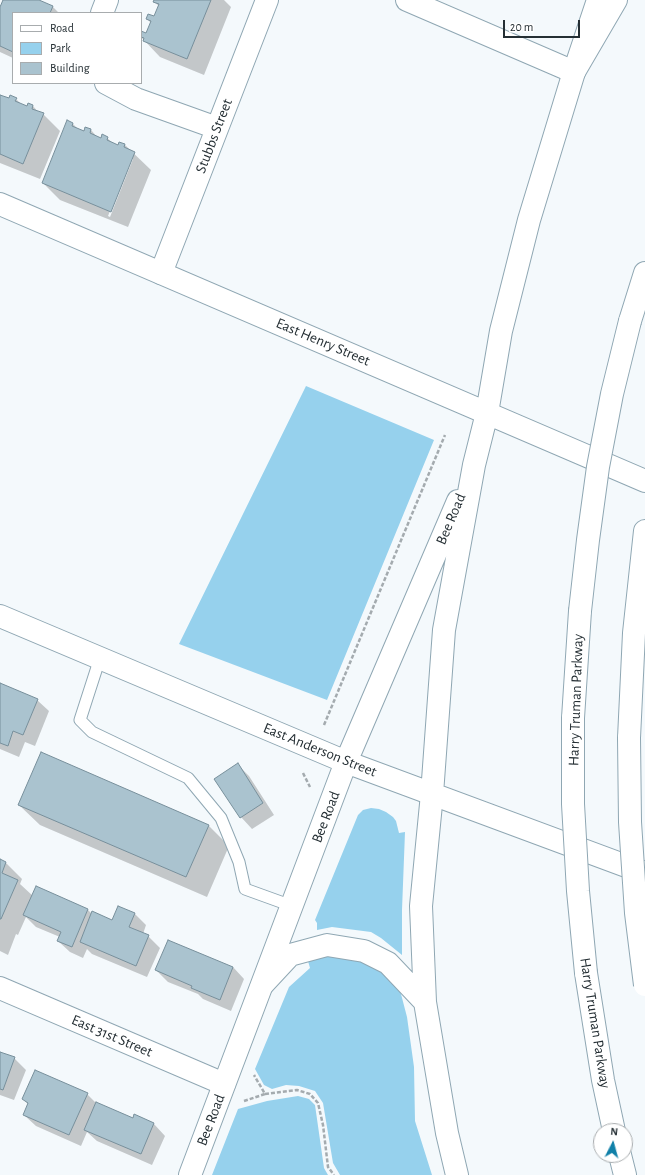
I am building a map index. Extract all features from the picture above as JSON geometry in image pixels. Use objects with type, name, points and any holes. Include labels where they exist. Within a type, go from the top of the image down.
[{"type":"main road","points":[[102,12],[107,0]]},
{"type":"main road","name":"Stubbs Street","points":[[161,273],[267,0]]},
{"type":"main road","points":[[407,0],[435,6],[574,72]]},
{"type":"main road","points":[[457,1175],[447,1133],[425,1002],[421,906],[432,794],[444,630],[474,465],[487,413],[501,331],[529,220],[574,72],[598,0]]},
{"type":"main road","points":[[574,72],[616,0]]},
{"type":"main road","points":[[108,84],[136,99],[217,128]]},
{"type":"main road","name":"East Henry Street","points":[[0,204],[645,481]]},
{"type":"main road","name":"Harry Truman Parkway","points":[[612,1123],[603,1080],[586,973],[578,891],[573,804],[573,718],[580,611],[598,467],[612,394],[630,321],[645,273]]},
{"type":"main road","name":"Bee Road","points":[[190,1175],[346,762],[474,465]]},
{"type":"main road","points":[[645,531],[634,633],[629,738],[630,822],[636,913],[645,986]]},
{"type":"main road","name":"East Anderson Street","points":[[0,616],[346,762],[645,873]]},
{"type":"main road","points":[[263,984],[290,954],[327,945],[364,951],[388,963],[425,1002]]},
{"type":"main road","name":"East 31st Street","points":[[0,988],[224,1084]]},
{"type":"main road","points":[[622,1163],[625,1175]]},
{"type":"lane","points":[[100,658],[80,720],[92,732],[188,778],[221,818],[239,862],[245,889],[292,906]]},
{"type":"path","points":[[324,725],[445,435]]},
{"type":"path","points":[[303,773],[311,791]]},
{"type":"path","points":[[251,1069],[265,1094]]},
{"type":"path","points":[[237,1104],[265,1094],[297,1090],[310,1094],[318,1103],[323,1125],[328,1167],[334,1175]]},
{"type":"green space","points":[[306,386],[434,440],[327,700],[179,644]]},
{"type":"green space","points":[[371,808],[386,812],[396,821],[399,833],[405,832],[402,955],[371,932],[332,927],[317,930],[317,923],[315,920],[358,815],[363,810]]},
{"type":"green space","points":[[333,954],[371,960],[398,987],[407,1017],[414,1067],[415,1121],[432,1175],[340,1175],[333,1163],[323,1103],[315,1091],[299,1086],[286,1085],[272,1089],[264,1085],[255,1069],[289,987],[310,968],[308,961]]},
{"type":"green space","points":[[298,1096],[309,1099],[315,1105],[324,1168],[328,1175],[212,1175],[238,1109],[267,1101]]},
{"type":"building","points":[[3,0],[39,0],[53,6],[50,12],[12,12],[12,52],[0,46],[0,7]]},
{"type":"building","points":[[154,0],[211,0],[187,59],[143,41],[144,38],[142,37],[142,31],[146,33],[151,21],[146,19],[148,14],[154,16],[159,4],[153,2]]},
{"type":"building","points":[[0,95],[9,98],[10,95],[17,98],[15,101],[27,106],[28,103],[33,105],[32,109],[44,113],[23,164],[0,154]]},
{"type":"building","points":[[67,120],[73,123],[72,126],[84,131],[85,127],[91,129],[90,133],[101,138],[102,134],[108,137],[107,140],[118,145],[119,142],[125,144],[124,147],[135,152],[111,212],[42,183]]},
{"type":"building","points":[[0,683],[38,699],[23,735],[13,731],[8,746],[0,743]]},
{"type":"building","points":[[41,752],[209,825],[186,877],[18,805]]},
{"type":"building","points":[[238,763],[263,803],[240,818],[214,779]]},
{"type":"building","points":[[0,859],[6,862],[2,873],[18,880],[1,919],[0,919]]},
{"type":"building","points":[[36,886],[88,909],[72,947],[57,941],[61,932],[23,915]]},
{"type":"building","points":[[118,906],[135,913],[129,927],[149,935],[136,966],[80,942],[92,911],[112,920]]},
{"type":"building","points":[[168,940],[233,967],[220,1000],[191,988],[192,986],[155,970]]},
{"type":"building","points":[[0,1052],[15,1057],[3,1090],[0,1089]]},
{"type":"building","points":[[35,1070],[88,1093],[69,1135],[23,1115],[28,1103],[22,1099]]},
{"type":"building","points":[[96,1102],[133,1118],[134,1114],[154,1123],[141,1154],[84,1130]]}]
